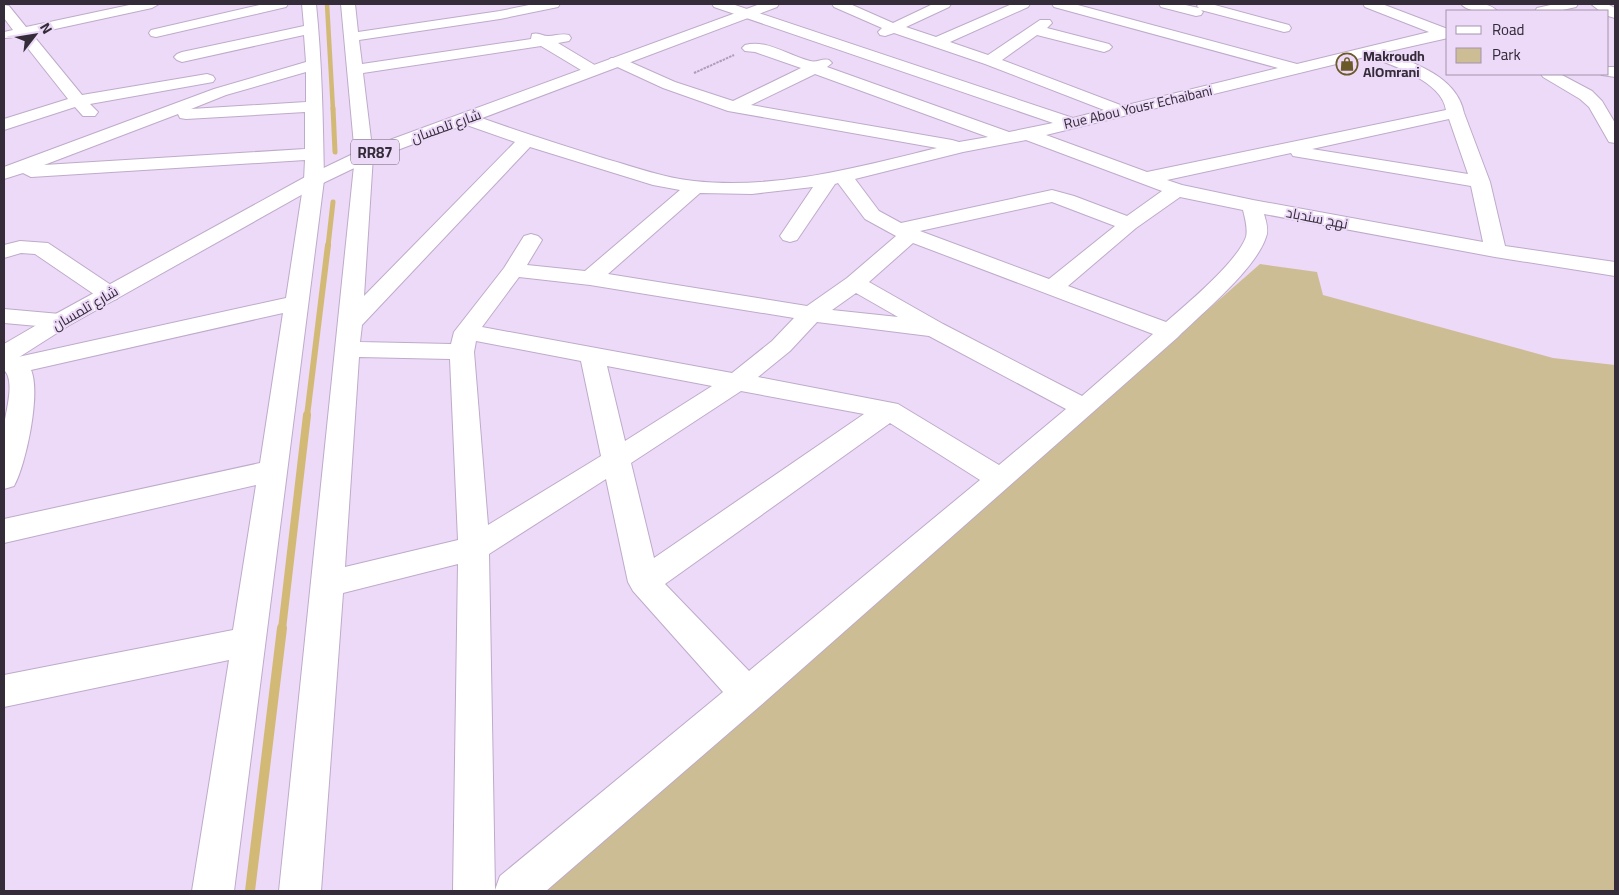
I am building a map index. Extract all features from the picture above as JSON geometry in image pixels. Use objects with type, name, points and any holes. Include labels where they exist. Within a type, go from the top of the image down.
[{"type":"street","points":[[21,4],[4,8],[78,101],[109,133]]},
{"type":"street","points":[[4,36],[152,4]]},
{"type":"street","points":[[156,33],[281,4]]},
{"type":"street","points":[[300,891],[364,156],[348,4]]},
{"type":"street","points":[[484,4],[592,70]]},
{"type":"street","points":[[719,4],[1071,123]]},
{"type":"street","name":"شارع تلمسان","points":[[7,361],[60,322],[109,294],[314,167],[364,156],[772,4]]},
{"type":"street","points":[[839,4],[894,28],[1121,111]]},
{"type":"street","points":[[734,107],[944,4]]},
{"type":"street","points":[[936,42],[1023,4]]},
{"type":"street","points":[[1059,4],[1297,69]]},
{"type":"street","points":[[1166,4],[1202,7],[1284,28]]},
{"type":"street","points":[[1370,4],[1446,33]]},
{"type":"street","points":[[1468,4],[1487,10]]},
{"type":"street","points":[[1546,10],[1571,4]]},
{"type":"street","points":[[351,37],[500,15],[547,5],[564,38],[592,70]]},
{"type":"street","points":[[1168,33],[1202,7]]},
{"type":"street","points":[[134,8],[156,33],[220,92]]},
{"type":"street","points":[[182,57],[310,17],[314,66],[314,167],[213,891]]},
{"type":"street","points":[[990,62],[1040,26],[1104,48]]},
{"type":"street","name":"Rue Abou Yousr Echaibani","points":[[467,118],[527,140],[660,181],[695,187],[752,188],[836,179],[963,147],[1018,136],[1446,33]]},
{"type":"street","points":[[354,70],[564,38]]},
{"type":"street","name":"نهج سندباد","points":[[750,48],[756,47],[1178,190],[1495,251],[1615,269]]},
{"type":"street","points":[[1370,52],[1431,80],[1448,92],[1455,106],[1455,113],[1480,182],[1495,251]]},
{"type":"street","points":[[616,61],[668,85],[734,107],[963,147]]},
{"type":"street","points":[[4,172],[220,92],[314,66]]},
{"type":"street","points":[[1551,75],[1586,95],[1596,105],[1615,138]]},
{"type":"street","points":[[4,125],[78,101],[206,80]]},
{"type":"street","points":[[157,115],[313,107]]},
{"type":"street","points":[[1147,178],[1455,113]]},
{"type":"street","points":[[351,322],[527,140]]},
{"type":"street","points":[[1285,150],[1480,182]]},
{"type":"street","points":[[4,172],[314,167]]},
{"type":"street","points":[[790,236],[836,179],[872,215],[904,233],[1170,332]]},
{"type":"street","points":[[590,278],[695,187]]},
{"type":"street","points":[[1052,288],[1129,224],[1178,190]]},
{"type":"street","points":[[328,584],[474,548],[734,383],[781,346],[811,314],[854,282],[904,233],[1052,196],[1129,224]]},
{"type":"street","points":[[515,891],[748,695],[1084,408],[1170,332],[1249,252],[1256,237],[1254,206]]},
{"type":"street","points":[[474,891],[474,548],[464,342],[531,240]]},
{"type":"street","points":[[4,252],[20,247],[40,248],[109,294]]},
{"type":"street","points":[[512,270],[590,278],[811,314],[935,329]]},
{"type":"street","points":[[854,282],[935,329],[1084,408]]},
{"type":"street","points":[[7,361],[296,303]]},
{"type":"street","points":[[4,316],[60,322]]},
{"type":"street","points":[[347,349],[464,342],[592,356],[889,410],[1000,479]]},
{"type":"street","points":[[592,356],[644,582],[748,695]]},
{"type":"street","points":[[4,479],[22,402],[22,382],[19,371],[7,361]]},
{"type":"street","points":[[644,582],[889,410]]},
{"type":"street","points":[[4,531],[271,471]]},
{"type":"street","points":[[4,691],[247,642]]},
{"type":"path","points":[[668,85],[750,48]]},
{"type":"green space","points":[[1260,264],[1317,272],[1323,295],[1553,358],[1615,365],[1615,891],[544,891]]},
{"type":"waterway","points":[[327,4],[333,110]]},
{"type":"waterway","points":[[333,108],[335,152]]},
{"type":"waterway","points":[[328,246],[333,202]]},
{"type":"waterway","points":[[307,416],[328,245]]},
{"type":"waterway","points":[[282,629],[307,415]]},
{"type":"waterway","points":[[250,891],[282,628]]},
{"type":"place","name":"Makroudh AlOmrani","points":[[1347,64]]}]
